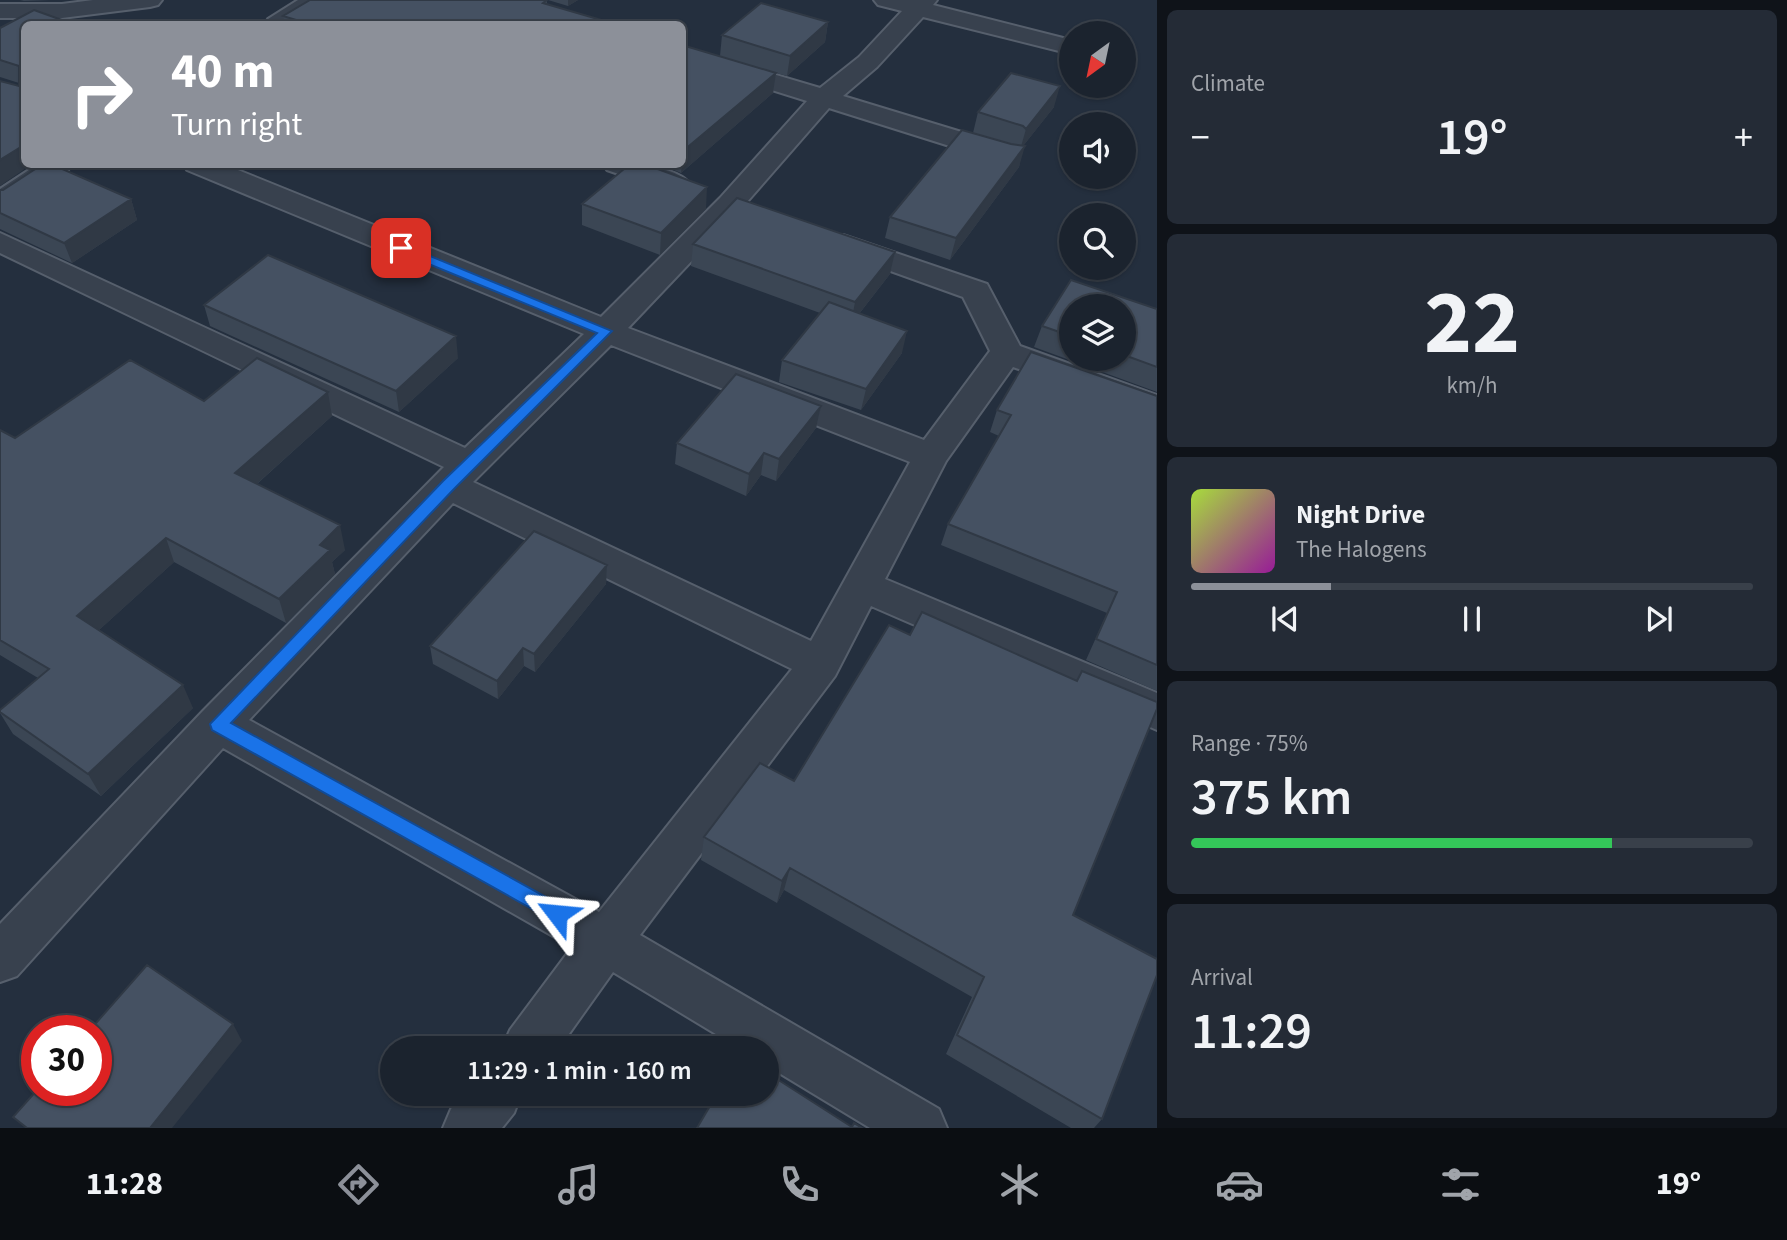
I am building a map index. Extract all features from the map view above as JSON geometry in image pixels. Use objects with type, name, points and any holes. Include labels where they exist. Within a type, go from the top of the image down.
[{"type":"street","points":[[0,11],[62,11],[150,0]]},
{"type":"street","points":[[282,21],[314,0]]},
{"type":"street","points":[[0,959],[218,724],[459,475],[606,331],[743,208],[823,99],[868,62],[909,3],[1059,44]]},
{"type":"street","points":[[686,55],[1006,155]]},
{"type":"street","points":[[0,202],[52,168]]},
{"type":"street","points":[[207,168],[606,331],[931,456]]},
{"type":"street","points":[[628,168],[743,208]]},
{"type":"street","points":[[821,236],[976,290],[1007,353],[1157,407]]},
{"type":"street","points":[[0,242],[459,475],[820,664]]},
{"type":"street","points":[[537,1036],[606,941],[820,664],[931,456],[997,363],[1007,353]]},
{"type":"street","points":[[862,586],[1157,712]]},
{"type":"street","points":[[218,724],[606,941],[920,1128]]},
{"type":"street","points":[[470,1128],[486,1106]]},
{"type":"building","points":[[310,0],[547,0],[543,3],[605,21],[299,21],[283,16]]},
{"type":"building","points":[[761,3],[828,22],[790,56],[722,35]]},
{"type":"building","points":[[34,10],[65,21],[21,21],[21,147],[0,160],[0,81],[19,86],[19,66],[0,60],[0,28]]},
{"type":"building","points":[[686,46],[776,73],[686,148]]},
{"type":"building","points":[[1011,73],[1059,86],[1026,129],[978,112]]},
{"type":"building","points":[[962,130],[1025,146],[956,238],[890,217]]},
{"type":"building","points":[[37,168],[60,168],[131,199],[64,243],[0,213],[0,190]]},
{"type":"building","points":[[625,168],[655,168],[707,187],[661,233],[582,204]]},
{"type":"building","points":[[737,198],[895,252],[855,302],[693,244]]},
{"type":"building","points":[[268,255],[456,336],[396,391],[204,305]]},
{"type":"building","points":[[1071,280],[1113,294],[1062,294]]},
{"type":"building","points":[[1059,299],[1059,332],[1042,326]]},
{"type":"building","points":[[829,302],[907,331],[866,389],[782,360]]},
{"type":"building","points":[[1136,302],[1157,309],[1157,367],[1136,359]]},
{"type":"building","points":[[1031,352],[1059,362],[1059,371],[1085,371],[1157,396],[1157,665],[1096,639],[1117,592],[948,524],[1011,415],[997,410]]},
{"type":"building","points":[[257,358],[328,392],[235,473],[340,525],[320,545],[330,550],[279,599],[166,538],[77,616],[183,685],[88,774],[0,712],[49,669],[0,640],[0,430],[15,438],[130,360],[204,401]]},
{"type":"building","points":[[736,374],[821,406],[779,459],[764,453],[749,474],[677,443]]},
{"type":"building","points":[[534,531],[607,565],[534,654],[523,648],[497,681],[430,646]]},
{"type":"building","points":[[922,612],[1077,681],[1082,671],[1157,702],[1157,709],[1073,915],[1157,959],[1157,975],[1102,1119],[957,1035],[984,977],[790,868],[782,881],[704,837],[760,763],[794,781],[889,625],[910,635]]},
{"type":"building","points":[[147,965],[233,1024],[150,1128],[27,1128],[13,1117],[23,1106],[112,1106],[112,1015],[103,1015]]},
{"type":"building","points":[[779,1080],[852,1127],[854,1123],[862,1128],[697,1128],[710,1106],[779,1106]]},
{"type":"route","points":[[401,248],[606,331],[449,485],[218,724],[557,914]]}]
